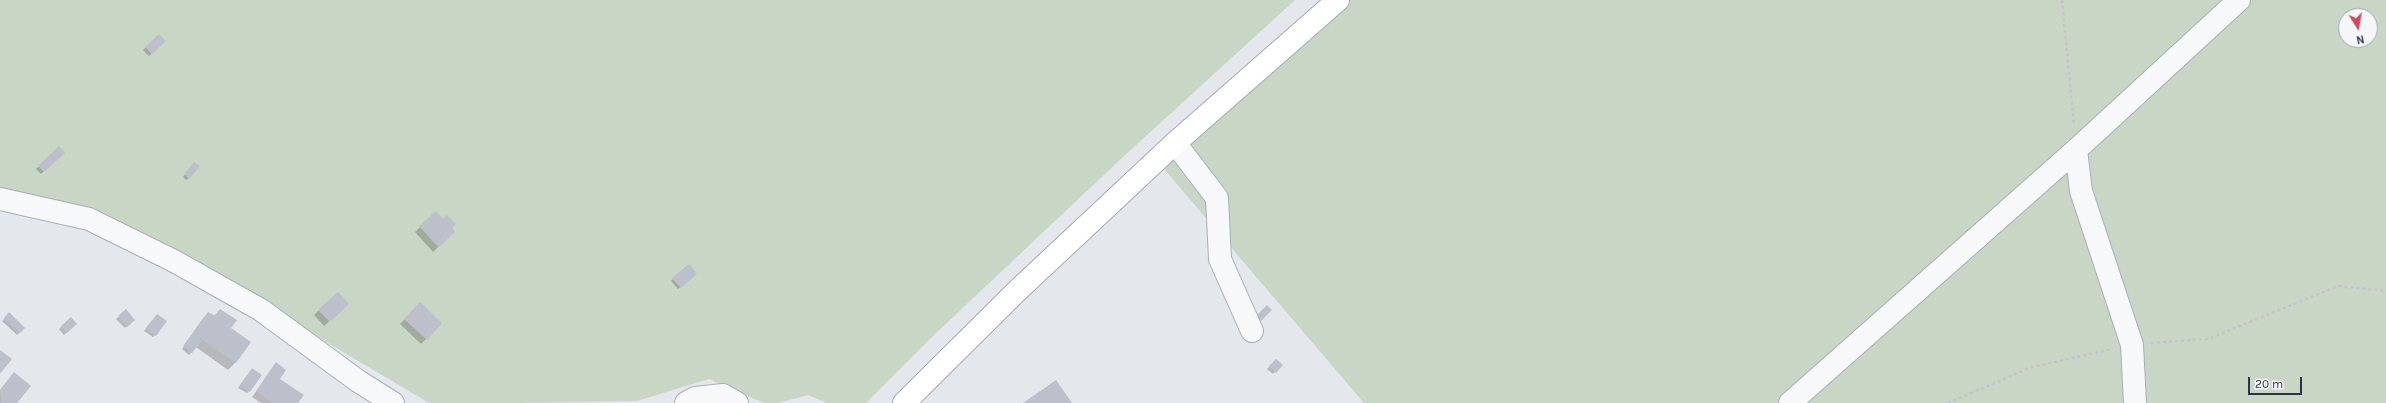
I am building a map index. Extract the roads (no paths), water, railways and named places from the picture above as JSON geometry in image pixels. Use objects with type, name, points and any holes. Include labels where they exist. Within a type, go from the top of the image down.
[{"type":"main road","points":[[904,403],[1018,290],[1175,143],[1338,0]]},
{"type":"street","points":[[1790,403],[2076,150],[2239,0]]},
{"type":"street","points":[[1175,143],[1217,198],[1220,259],[1252,331]]},
{"type":"street","points":[[2076,150],[2081,191],[2132,344],[2135,403]]},
{"type":"street","points":[[0,199],[89,219],[174,261],[260,310],[358,381],[393,403]]},
{"type":"street","points":[[686,403],[695,398],[723,395],[737,403]]}]
